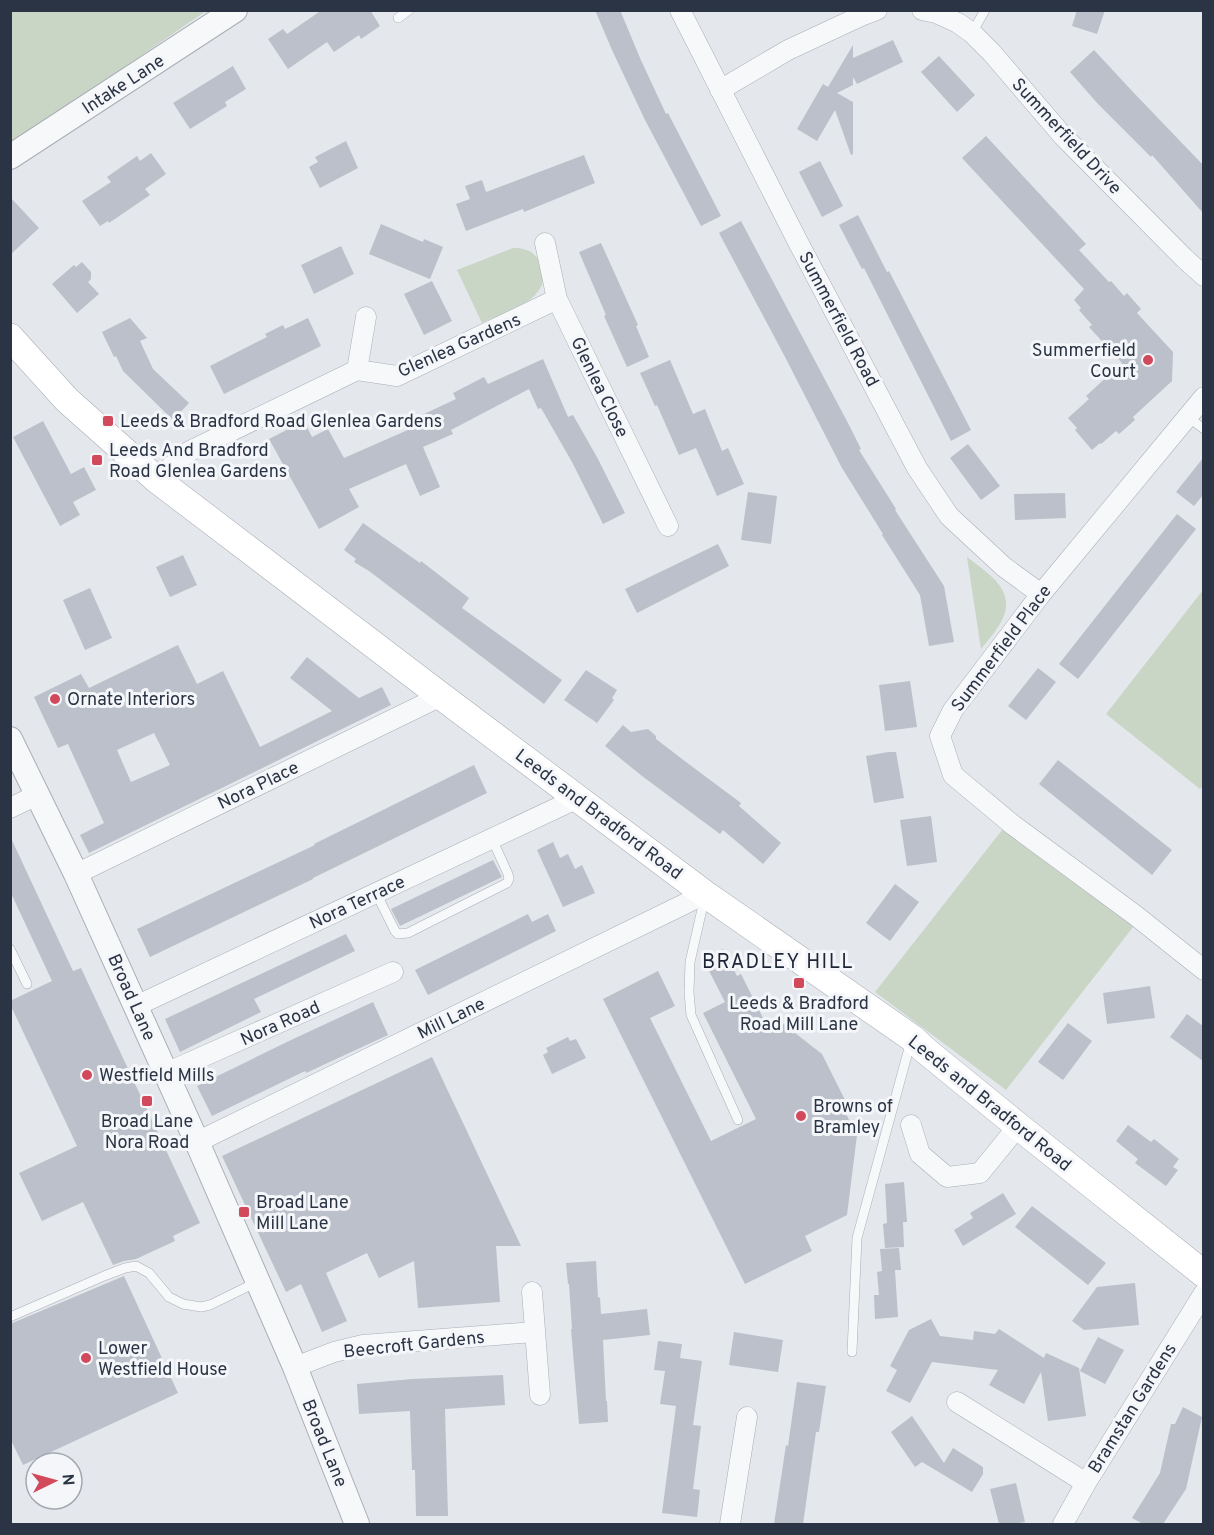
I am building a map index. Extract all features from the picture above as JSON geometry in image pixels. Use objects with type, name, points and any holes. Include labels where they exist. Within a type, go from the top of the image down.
[{"type":"main road","name":"Leeds and Bradford Road","points":[[10,337],[67,400],[156,478],[705,894],[912,1038],[1203,1274]]},
{"type":"street","name":"Intake Lane","points":[[10,157],[235,10]]},
{"type":"street","name":"Summerfield Road","points":[[680,10],[928,486],[949,516],[1004,567],[1041,594]]},
{"type":"street","points":[[720,90],[788,50],[877,10]]},
{"type":"street","name":"Summerfield Drive","points":[[922,10],[936,13],[958,23],[972,33],[1063,136],[1203,276]]},
{"type":"street","name":"Glenlea Close","points":[[545,243],[557,299],[668,526]]},
{"type":"street","name":"Glenlea Gardens","points":[[357,369],[397,376],[557,299]]},
{"type":"street","points":[[156,478],[190,451],[357,369],[366,317]]},
{"type":"street","name":"Summerfield Place","points":[[1203,397],[1041,594],[953,710],[940,736],[953,774],[1013,825],[1135,915],[1203,970]]},
{"type":"street","name":"Nora Place","points":[[76,874],[441,696]]},
{"type":"street","name":"Broad Lane","points":[[10,739],[76,874],[197,1142],[296,1367],[357,1524]]},
{"type":"street","points":[[10,808],[37,795]]},
{"type":"street","name":"Nora Terrace","points":[[136,1006],[578,798]]},
{"type":"street","name":"Mill Lane","points":[[197,1142],[705,894]]},
{"type":"street","name":"Nora Road","points":[[166,1073],[393,972]]},
{"type":"street","points":[[911,1125],[920,1154],[947,1177],[980,1173],[1018,1126]]},
{"type":"street","points":[[532,1292],[540,1395]]},
{"type":"street","name":"Bramstan Gardens","points":[[1064,1524],[1086,1483],[1203,1293]]},
{"type":"street","name":"Beecroft Gardens","points":[[296,1367],[334,1352],[363,1345],[536,1332]]},
{"type":"street","points":[[957,1402],[1086,1483]]},
{"type":"street","points":[[730,1524],[747,1417]]},
{"type":"lane","points":[[398,18],[409,10]]},
{"type":"lane","points":[[972,33],[985,10]]},
{"type":"lane","points":[[1188,417],[1203,429]]},
{"type":"lane","points":[[376,893],[395,931],[398,934],[408,933],[507,883],[508,874],[492,839]]},
{"type":"lane","points":[[705,894],[690,962],[691,1015],[738,1120]]},
{"type":"lane","points":[[10,949],[27,984]]},
{"type":"lane","points":[[852,1352],[857,1238],[912,1038]]},
{"type":"lane","points":[[10,1317],[104,1276],[136,1266],[149,1273],[169,1297],[183,1304],[201,1307],[210,1305],[257,1282]]},
{"type":"green space","points":[[11,10],[206,11],[11,145]]},
{"type":"green space","points":[[513,248],[529,251],[538,259],[543,275],[541,286],[535,295],[515,309],[482,323],[457,270]]},
{"type":"green space","points":[[967,557],[997,582],[1006,598],[1003,618],[981,649]]},
{"type":"green space","points":[[1203,590],[1204,785],[1200,789],[1106,714]]},
{"type":"green space","points":[[1006,825],[1137,922],[1006,1090],[875,992]]},
{"type":"building","points":[[322,10],[370,10],[380,26],[361,39],[359,35],[334,52],[327,42],[288,69],[268,39],[283,29],[287,34]]},
{"type":"building","points":[[595,10],[620,10],[666,114],[668,113],[721,216],[701,226],[645,120]]},
{"type":"building","points":[[1077,10],[1105,10],[1097,34],[1072,26]]},
{"type":"building","points":[[893,40],[903,62],[857,84],[853,77],[853,85],[837,93],[853,102],[853,154],[851,155],[835,110],[817,141],[797,129],[823,84],[828,87],[853,45],[853,58]]},
{"type":"building","points":[[1094,50],[1203,165],[1203,213],[1152,155],[1151,157],[1098,104],[1070,72]]},
{"type":"building","points":[[939,56],[975,95],[957,112],[921,72]]},
{"type":"building","points":[[233,66],[246,89],[225,102],[227,106],[190,129],[173,103]]},
{"type":"building","name":"Summerfield Court","points":[[986,136],[1086,244],[1079,250],[1124,296],[1127,293],[1141,309],[1137,313],[1173,352],[1172,381],[1133,417],[1135,420],[1119,434],[1116,431],[1092,450],[1068,418],[1089,399],[1086,396],[1122,363],[1089,327],[1092,325],[1079,310],[1081,308],[1074,300],[1084,289],[962,158]]},
{"type":"building","points":[[346,141],[358,168],[320,188],[309,167],[318,162],[315,157]]},
{"type":"building","points":[[151,153],[166,174],[145,189],[150,195],[109,223],[108,221],[100,226],[82,201],[111,182],[107,177],[137,156],[140,161]]},
{"type":"building","points":[[584,155],[595,183],[524,212],[523,209],[466,231],[456,204],[470,199],[465,186],[482,180],[486,192]]},
{"type":"building","points":[[820,161],[843,206],[822,217],[799,172]]},
{"type":"building","points":[[10,197],[39,228],[10,255]]},
{"type":"building","points":[[858,215],[971,430],[951,441],[864,268],[862,269],[839,225]]},
{"type":"building","points":[[741,221],[849,425],[861,449],[859,450],[944,586],[954,642],[929,646],[920,595],[842,468],[719,233]]},
{"type":"building","points":[[381,224],[423,242],[424,239],[443,247],[430,279],[369,254]]},
{"type":"building","points":[[601,243],[638,325],[636,326],[649,357],[627,367],[579,252]]},
{"type":"building","points":[[341,246],[354,274],[314,294],[301,265]]},
{"type":"building","points":[[82,262],[91,272],[91,279],[88,282],[99,294],[77,313],[52,284],[74,265],[76,267]]},
{"type":"building","points":[[432,281],[452,321],[424,335],[404,294]]},
{"type":"building","points":[[130,318],[147,338],[140,341],[153,369],[189,403],[173,420],[123,371],[102,332]]},
{"type":"building","points":[[308,318],[321,346],[224,394],[210,366],[267,337],[265,334],[283,325],[285,329]]},
{"type":"building","points":[[543,359],[568,417],[573,415],[625,513],[603,524],[572,462],[541,408],[538,409],[529,389],[451,430],[453,434],[423,447],[440,487],[420,496],[406,464],[349,489],[359,507],[319,529],[269,439],[304,421],[312,437],[328,429],[344,458],[410,429],[407,422],[456,399],[453,393],[484,377],[488,384]]},
{"type":"building","points":[[670,360],[693,414],[705,409],[722,451],[728,448],[744,484],[717,496],[696,448],[679,455],[640,373]]},
{"type":"building","points":[[43,421],[71,474],[84,467],[96,490],[73,502],[80,515],[60,526],[13,437]]},
{"type":"building","points":[[968,444],[1000,486],[981,500],[950,458]]},
{"type":"building","points":[[1203,458],[1203,495],[1194,506],[1176,492]]},
{"type":"building","points":[[748,492],[777,496],[771,544],[741,540]]},
{"type":"building","points":[[1065,493],[1066,518],[1015,520],[1014,494]]},
{"type":"building","points":[[1177,514],[1196,529],[1078,679],[1059,664]]},
{"type":"building","points":[[363,523],[420,563],[421,561],[469,598],[462,608],[562,680],[544,704],[354,562],[356,559],[344,550]]},
{"type":"building","points":[[718,544],[729,566],[637,613],[625,589]]},
{"type":"building","points":[[183,555],[197,585],[170,597],[156,567]]},
{"type":"building","points":[[90,588],[112,638],[85,650],[63,600]]},
{"type":"building","points":[[178,645],[197,684],[223,671],[260,747],[332,711],[290,678],[307,657],[359,698],[382,687],[391,705],[89,853],[80,835],[104,823],[68,744],[58,748],[34,697],[81,674],[89,688]],"holes":[[[154,733],[170,765],[131,782],[117,750]]]},
{"type":"building","points":[[1038,668],[1056,682],[1026,720],[1008,706]]},
{"type":"building","points":[[586,670],[617,690],[612,698],[614,700],[597,723],[564,700]]},
{"type":"building","points":[[910,681],[917,727],[885,731],[879,685]]},
{"type":"building","points":[[623,725],[631,732],[648,729],[656,736],[656,739],[741,803],[739,806],[781,843],[763,864],[723,830],[720,834],[605,746]]},
{"type":"building","points":[[896,752],[904,798],[874,803],[866,756]]},
{"type":"building","points":[[1058,760],[1172,850],[1152,875],[1039,784]]},
{"type":"building","points":[[474,765],[487,793],[150,957],[137,929],[315,845]]},
{"type":"building","points":[[931,816],[937,862],[907,866],[900,820]]},
{"type":"building","name":"Westfield Mills","points":[[10,836],[73,971],[81,968],[200,1223],[173,1236],[175,1241],[136,1259],[113,1265],[83,1202],[42,1221],[19,1173],[77,1146],[10,1004],[10,1001],[52,981],[10,891]]},
{"type":"building","points":[[553,842],[560,858],[568,854],[575,869],[582,865],[595,893],[563,907],[537,850]]},
{"type":"building","points":[[493,860],[502,877],[400,926],[391,909]]},
{"type":"building","points":[[895,884],[919,902],[890,941],[866,923]]},
{"type":"building","points":[[528,914],[532,922],[548,914],[556,931],[428,995],[415,970]]},
{"type":"building","points":[[346,934],[355,951],[254,999],[261,1012],[180,1052],[165,1019]]},
{"type":"building","name":"Browns of Bramley","points":[[723,949],[737,976],[741,974],[768,1028],[781,1022],[822,1054],[850,1110],[845,1112],[857,1135],[847,1215],[805,1236],[812,1251],[745,1284],[603,999],[658,971],[675,1006],[650,1018],[711,1141],[756,1119],[703,1013],[725,1002],[703,959]]},
{"type":"building","points":[[1150,986],[1155,1018],[1107,1024],[1103,993]]},
{"type":"building","points":[[373,1002],[388,1035],[306,1073],[305,1071],[212,1116],[197,1086]]},
{"type":"building","points":[[1187,1014],[1203,1026],[1203,1061],[1170,1037]]},
{"type":"building","points":[[1068,1023],[1092,1041],[1063,1080],[1038,1062]]},
{"type":"building","points":[[568,1037],[570,1041],[576,1039],[586,1058],[552,1074],[543,1055],[548,1052],[546,1048]]},
{"type":"building","points":[[432,1057],[521,1246],[496,1246],[500,1302],[418,1308],[414,1261],[379,1278],[367,1253],[326,1273],[347,1321],[322,1332],[301,1284],[286,1292],[222,1156]]},
{"type":"building","points":[[1128,1125],[1151,1142],[1154,1139],[1179,1159],[1173,1167],[1178,1170],[1166,1186],[1135,1163],[1138,1159],[1116,1141]]},
{"type":"building","points":[[904,1182],[907,1222],[903,1222],[904,1247],[885,1248],[883,1224],[887,1223],[885,1184]]},
{"type":"building","points":[[1003,1193],[1016,1214],[963,1246],[954,1230],[973,1218],[970,1213]]},
{"type":"building","points":[[1032,1206],[1106,1263],[1088,1285],[1015,1227]]},
{"type":"building","points":[[899,1248],[901,1270],[895,1270],[898,1317],[875,1319],[874,1295],[879,1295],[877,1272],[882,1271],[880,1249]]},
{"type":"building","points":[[596,1261],[601,1314],[647,1309],[650,1335],[603,1340],[608,1422],[579,1424],[566,1263]]},
{"type":"building","name":"Lower Westfield House","points":[[124,1276],[178,1393],[53,1451],[24,1451],[23,1465],[10,1438],[10,1324]]},
{"type":"building","points":[[1135,1283],[1139,1325],[1084,1330],[1072,1321],[1097,1287]]},
{"type":"building","points":[[931,1319],[940,1336],[973,1340],[974,1331],[995,1334],[999,1329],[1044,1358],[1046,1353],[1079,1368],[1086,1416],[1048,1421],[1041,1372],[1024,1404],[989,1385],[998,1370],[932,1362],[910,1403],[886,1391],[897,1370],[890,1366],[909,1330]]},
{"type":"building","points":[[734,1332],[783,1340],[778,1372],[729,1365]]},
{"type":"building","points":[[1098,1337],[1124,1350],[1105,1384],[1080,1371]]},
{"type":"building","points":[[658,1341],[682,1344],[680,1358],[702,1361],[693,1425],[701,1426],[693,1489],[700,1490],[697,1517],[662,1513],[676,1406],[660,1404],[665,1371],[654,1370]]},
{"type":"building","points":[[503,1375],[505,1405],[445,1409],[448,1516],[416,1516],[410,1411],[359,1414],[357,1384]]},
{"type":"building","points":[[797,1382],[826,1386],[819,1432],[816,1432],[803,1524],[774,1524],[786,1445],[788,1446]]},
{"type":"building","points":[[1183,1407],[1202,1417],[1186,1489],[1163,1524],[1143,1524],[1132,1518],[1160,1473],[1171,1424],[1175,1424]]},
{"type":"building","points":[[912,1416],[944,1463],[953,1448],[983,1467],[983,1474],[972,1492],[922,1462],[915,1467],[891,1432]]},
{"type":"building","points":[[1016,1483],[1025,1522],[999,1524],[990,1489]]},
{"type":"place","name":"Summerfield Court","points":[[1148,360]]},
{"type":"place","name":"Leeds & Bradford Road Glenlea Gardens","points":[[108,421]]},
{"type":"place","name":"Leeds And Bradford Road Glenlea Gardens","points":[[97,460]]},
{"type":"place","name":"Ornate Interiors","points":[[55,699]]},
{"type":"place","name":"Leeds & Bradford Road Mill Lane","points":[[799,983]]},
{"type":"place","name":"Westfield Mills","points":[[87,1075]]},
{"type":"place","name":"Broad Lane Nora Road","points":[[147,1101]]},
{"type":"place","name":"Browns of Bramley","points":[[801,1116]]},
{"type":"place","name":"Broad Lane Mill Lane","points":[[244,1212]]},
{"type":"place","name":"Lower Westfield House","points":[[86,1358]]},
{"type":"district","name":"BRADLEY HILL","points":[[778,961]]}]
